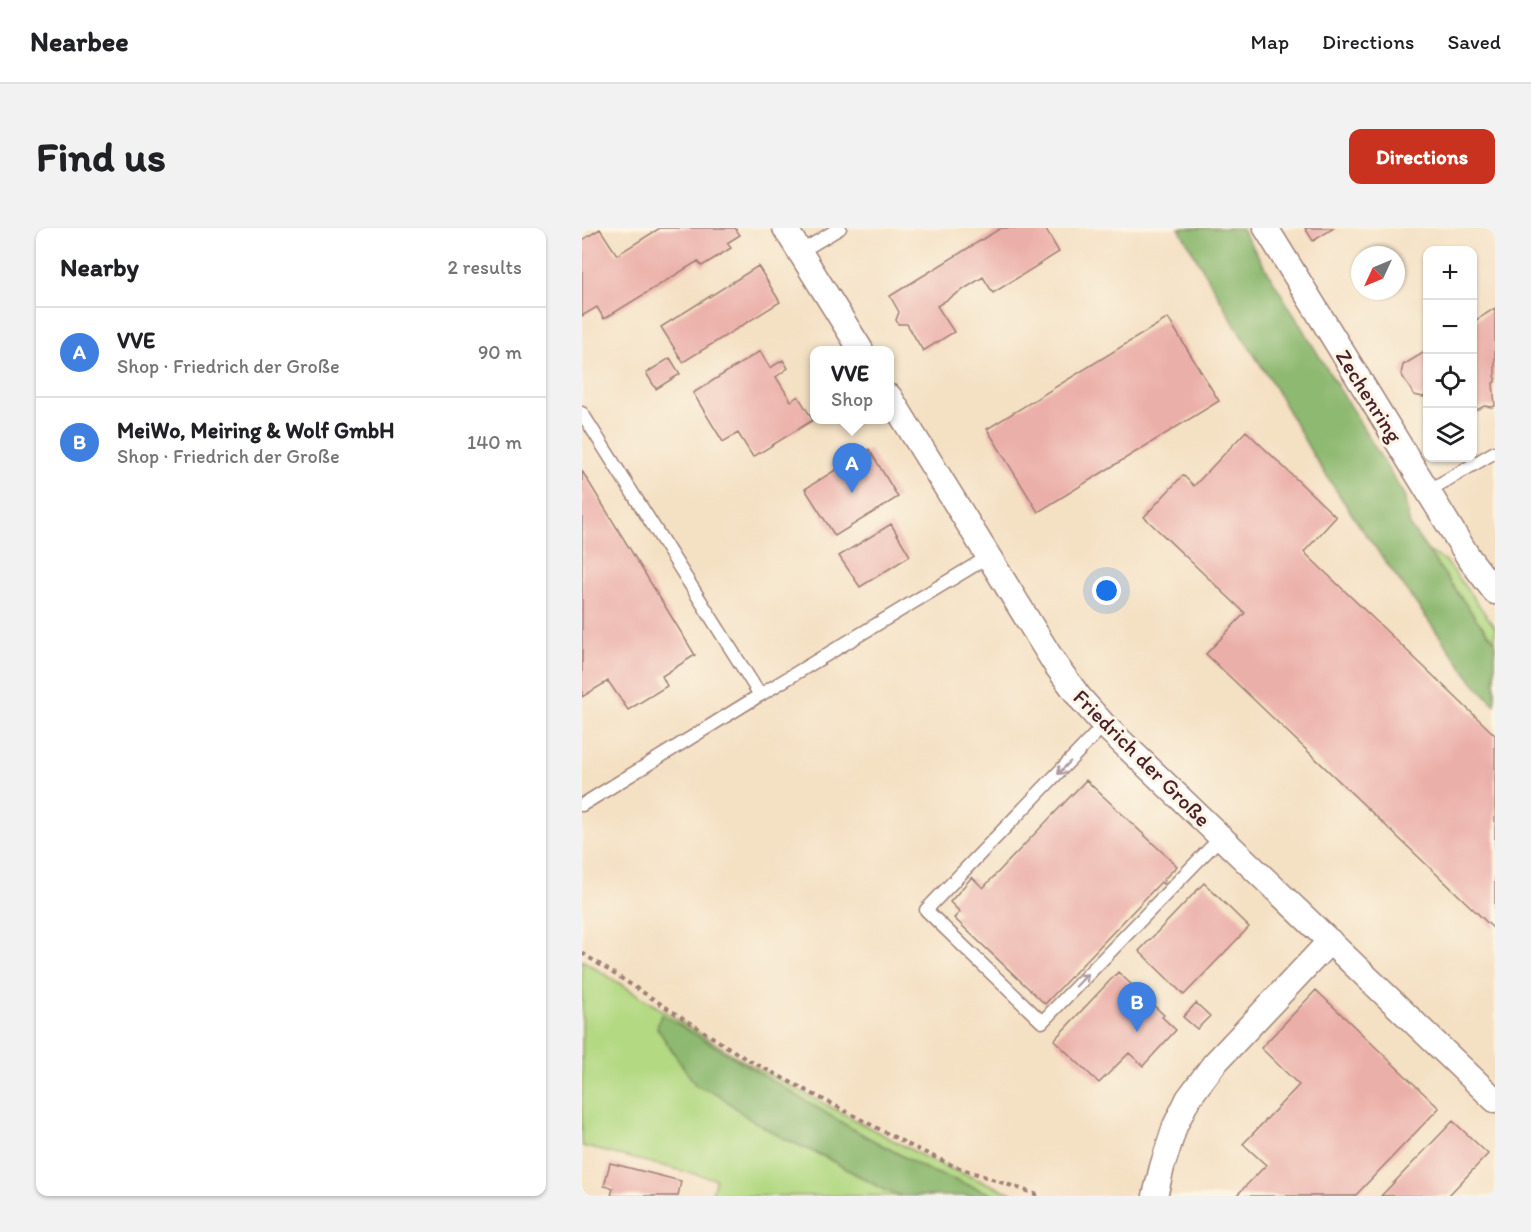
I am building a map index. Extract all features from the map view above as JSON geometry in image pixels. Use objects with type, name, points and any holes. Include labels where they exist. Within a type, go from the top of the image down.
[{"type":"street","points":[[785,228],[858,346]]},
{"type":"street","name":"Zechenring","points":[[1266,228],[1469,558],[1495,592]]},
{"type":"street","name":"Friedrich der Große","points":[[894,403],[1055,664],[1104,726],[1495,1100]]},
{"type":"street","points":[[1155,1196],[1175,1126],[1188,1099],[1214,1064],[1330,941]]},
{"type":"lane","points":[[800,252],[840,228]]},
{"type":"lane","points":[[582,413],[760,695]]},
{"type":"lane","points":[[1428,491],[1495,452]]},
{"type":"lane","points":[[582,805],[988,556]]},
{"type":"lane","points":[[1104,726],[926,910],[1042,1022],[1221,837]]},
{"type":"path","points":[[582,953],[743,1057],[913,1148],[954,1166],[1041,1196]]},
{"type":"green space","points":[[1179,228],[1241,228],[1404,495],[1410,526],[1477,620],[1495,641],[1495,705],[1473,682],[1359,525],[1313,455]]},
{"type":"green space","points":[[1426,550],[1446,561],[1495,627],[1495,641],[1477,620]]},
{"type":"green space","points":[[582,960],[740,1059],[936,1163],[1019,1196],[997,1196],[928,1170],[856,1131],[696,1086],[718,1094],[748,1118],[783,1138],[825,1157],[886,1191],[902,1196],[711,1196],[716,1179],[582,1146]]},
{"type":"green space","points":[[661,1014],[856,1131],[928,1170],[997,1196],[902,1196],[886,1191],[825,1157],[783,1138],[748,1118],[718,1094],[696,1086],[657,1028]]},
{"type":"building","points":[[660,228],[735,228],[740,235],[727,243],[731,248],[702,266],[698,261],[604,319],[597,307],[582,316],[582,240],[600,229],[617,255]]},
{"type":"building","points":[[1001,228],[1045,228],[1059,252],[993,293],[983,277],[937,306],[954,332],[923,351],[907,324],[898,324],[896,320],[899,312],[890,296]]},
{"type":"building","points":[[1305,228],[1334,228],[1313,241]]},
{"type":"building","points":[[758,266],[780,302],[683,362],[661,327]]},
{"type":"building","points":[[1495,308],[1495,382],[1493,383],[1495,406],[1484,406],[1477,410],[1477,354],[1477,319]]},
{"type":"building","points":[[1168,318],[1219,401],[1038,512],[987,429]]},
{"type":"building","points":[[760,351],[770,368],[783,360],[788,368],[776,377],[791,401],[798,396],[810,415],[810,422],[753,457],[738,433],[723,442],[693,393]]},
{"type":"building","points":[[1423,353],[1423,397],[1414,395],[1401,374],[1403,365]]},
{"type":"building","points":[[670,358],[680,374],[656,389],[646,373]]},
{"type":"building","points":[[1246,431],[1336,517],[1304,552],[1495,735],[1495,930],[1206,654],[1245,613],[1144,517],[1183,475],[1194,486]]},
{"type":"building","points":[[869,449],[898,497],[835,536],[805,489]]},
{"type":"building","points":[[582,471],[695,655],[662,676],[667,686],[628,710],[608,681],[582,697]]},
{"type":"building","points":[[891,524],[910,556],[860,587],[839,556]]},
{"type":"building","points":[[1086,780],[1177,866],[1163,880],[1165,881],[1163,884],[1161,882],[1158,885],[1045,1004],[954,918],[960,912],[950,902],[972,877],[983,888]]},
{"type":"building","points":[[1204,883],[1249,927],[1184,995],[1139,951]]},
{"type":"building","points":[[1118,972],[1164,1015],[1162,1017],[1176,1030],[1143,1066],[1129,1053],[1099,1083],[1054,1040]]},
{"type":"building","points":[[1316,990],[1439,1108],[1355,1196],[1236,1196],[1266,1165],[1243,1144],[1299,1085],[1261,1048]]},
{"type":"building","points":[[1196,1003],[1210,1016],[1197,1029],[1183,1017]]},
{"type":"building","points":[[1453,1121],[1488,1154],[1448,1196],[1381,1196]]},
{"type":"building","points":[[610,1163],[681,1181],[678,1196],[611,1196],[613,1188],[604,1186]]},
{"type":"place","name":"VVE","points":[[852,493]]},
{"type":"place","name":"MeiWo, Meiring & Wolf GmbH","points":[[1137,1032]]}]
